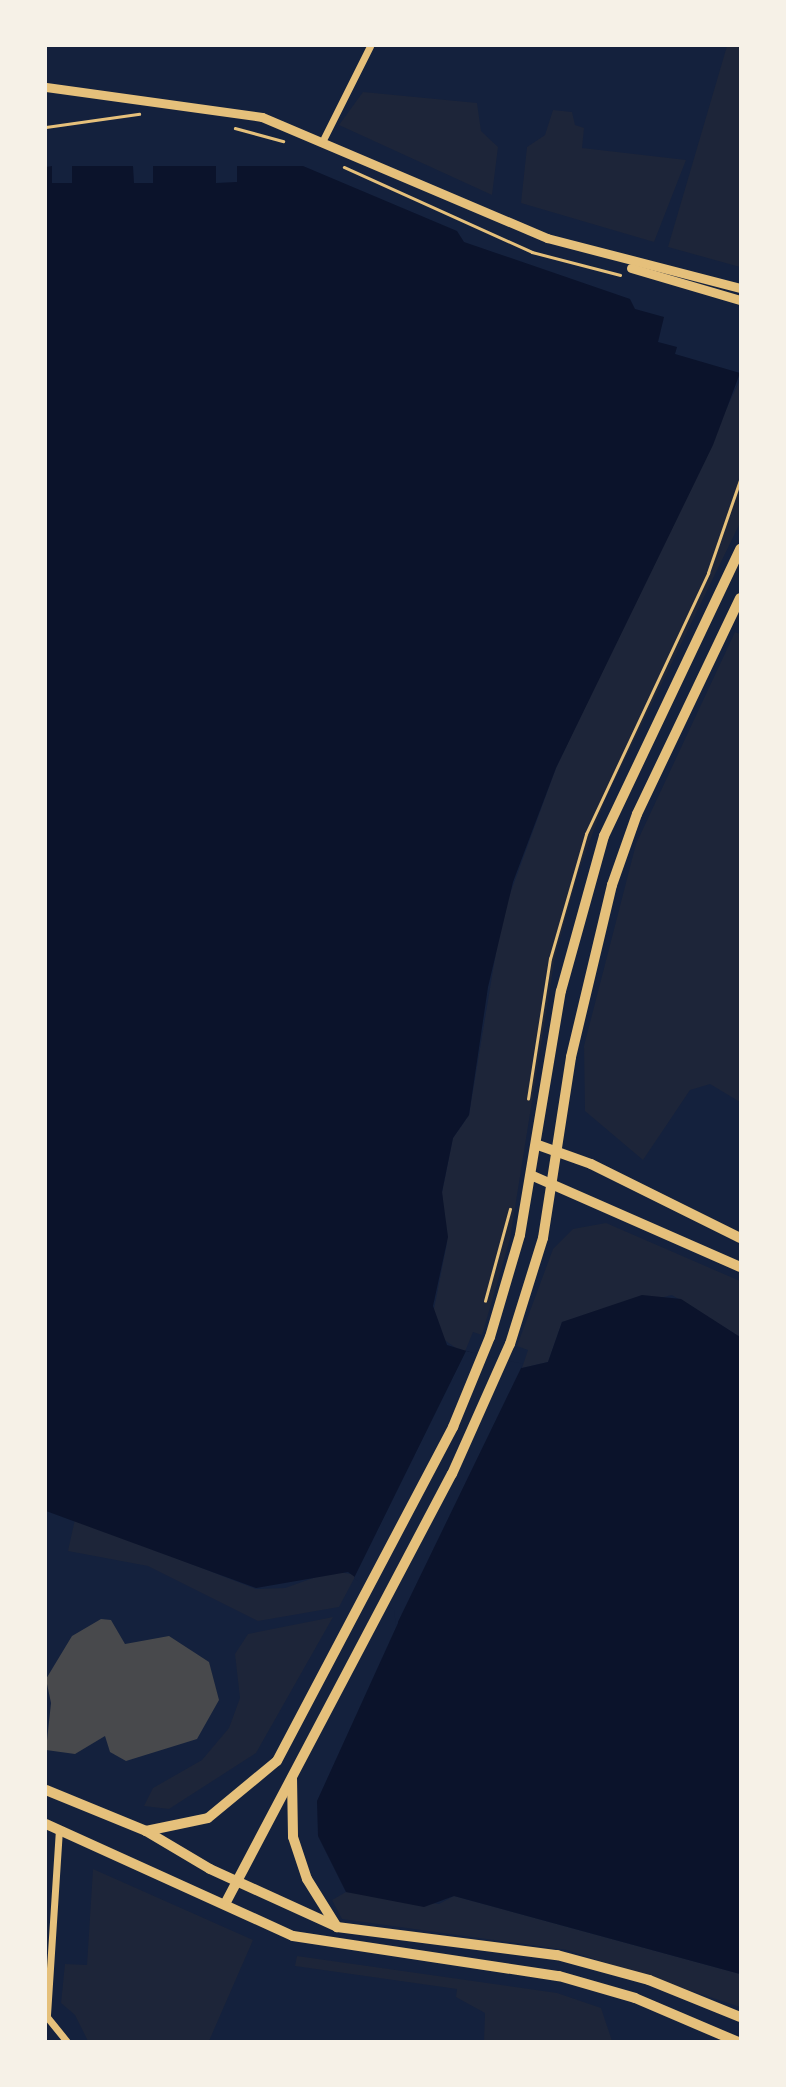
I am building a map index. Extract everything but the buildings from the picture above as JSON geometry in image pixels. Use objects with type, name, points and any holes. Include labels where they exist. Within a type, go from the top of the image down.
[{"type":"main road","points":[[146,1831],[208,1818],[263,1778],[361,1608],[490,1337],[533,1176],[561,990],[604,836],[740,549]]},
{"type":"main road","points":[[225,1904],[471,1435],[510,1344],[555,1183],[583,996],[620,860],[740,598]]},
{"type":"main road","points":[[538,1145],[560,1152],[740,1238]]},
{"type":"main road","points":[[533,1176],[555,1183],[740,1267]]},
{"type":"main road","points":[[292,1778],[293,1837],[307,1879],[338,1927]]},
{"type":"main road","points":[[46,1790],[146,1831],[238,1882],[338,1927],[557,1955],[649,1980],[740,2017]]},
{"type":"main road","points":[[46,1824],[317,1943],[559,1976],[635,1998],[738,2042]]},
{"type":"street","points":[[324,138],[370,46]]},
{"type":"street","points":[[46,87],[240,112],[324,138],[547,238],[740,300]]},
{"type":"street","points":[[547,238],[740,288]]},
{"type":"street","points":[[59,1829],[47,2017],[67,2042]]},
{"type":"path","points":[[46,127],[153,113]]},
{"type":"path","points":[[223,124],[286,142]]},
{"type":"path","points":[[331,162],[532,252],[576,268],[626,276]]},
{"type":"shaded area","points":[[727,46],[740,46],[740,267],[668,247]]},
{"type":"shaded area","points":[[363,92],[477,103],[481,131],[498,147],[492,195],[339,125]]},
{"type":"shaded area","points":[[553,110],[572,112],[575,125],[584,128],[582,148],[686,160],[654,242],[521,203],[527,147],[545,135]]},
{"type":"shaded area","points":[[52,166],[52,183],[72,183],[72,166],[133,166],[134,183],[153,183],[153,166],[216,166],[216,183],[237,182],[237,166],[303,166],[457,231],[464,242],[630,299],[635,309],[664,317],[658,342],[677,347],[675,354],[740,373],[713,445],[556,768],[513,882],[488,987],[469,1115],[453,1138],[442,1192],[448,1237],[433,1306],[447,1345],[522,1368],[548,1362],[562,1322],[642,1295],[681,1299],[740,1337],[740,1974],[454,1896],[424,1907],[346,1892],[318,1836],[317,1801],[398,1623],[397,1608],[348,1572],[256,1588],[46,1511],[46,167]]},
{"type":"shaded area","points":[[740,380],[740,523],[605,800],[578,873],[555,957],[510,1239],[482,1335],[473,1332],[464,1354],[442,1338],[433,1314],[447,1243],[442,1193],[453,1138],[469,1115],[502,916],[556,768]]},
{"type":"shaded area","points":[[735,632],[740,634],[740,1102],[710,1084],[690,1090],[643,1160],[585,1111],[584,1046],[636,844]]},
{"type":"shaded area","points":[[606,1223],[740,1281],[740,1337],[672,1295],[562,1322],[548,1362],[522,1368],[528,1350],[517,1346],[553,1249],[573,1229]]},
{"type":"shaded area","points":[[75,1519],[256,1589],[285,1588],[333,1571],[356,1575],[339,1607],[258,1621],[148,1566],[68,1551]]},
{"type":"shaded area","points":[[333,1617],[256,1753],[169,1809],[144,1806],[153,1788],[202,1760],[229,1728],[240,1698],[235,1654],[248,1634]]},
{"type":"shaded area","points":[[93,1869],[253,1940],[209,2041],[88,2041],[75,2015],[61,2003],[65,1964],[87,1965]]},
{"type":"shaded area","points":[[346,1892],[439,1904],[454,1896],[740,1974],[740,2007],[567,1950],[342,1919],[332,1900]]},
{"type":"shaded area","points":[[297,1956],[557,1993],[601,2008],[612,2041],[484,2041],[485,2013],[456,1997],[457,1989],[295,1966]]},
{"type":"pier","points":[[466,1351],[523,1364],[396,1626],[394,1610],[354,1578]]}]
